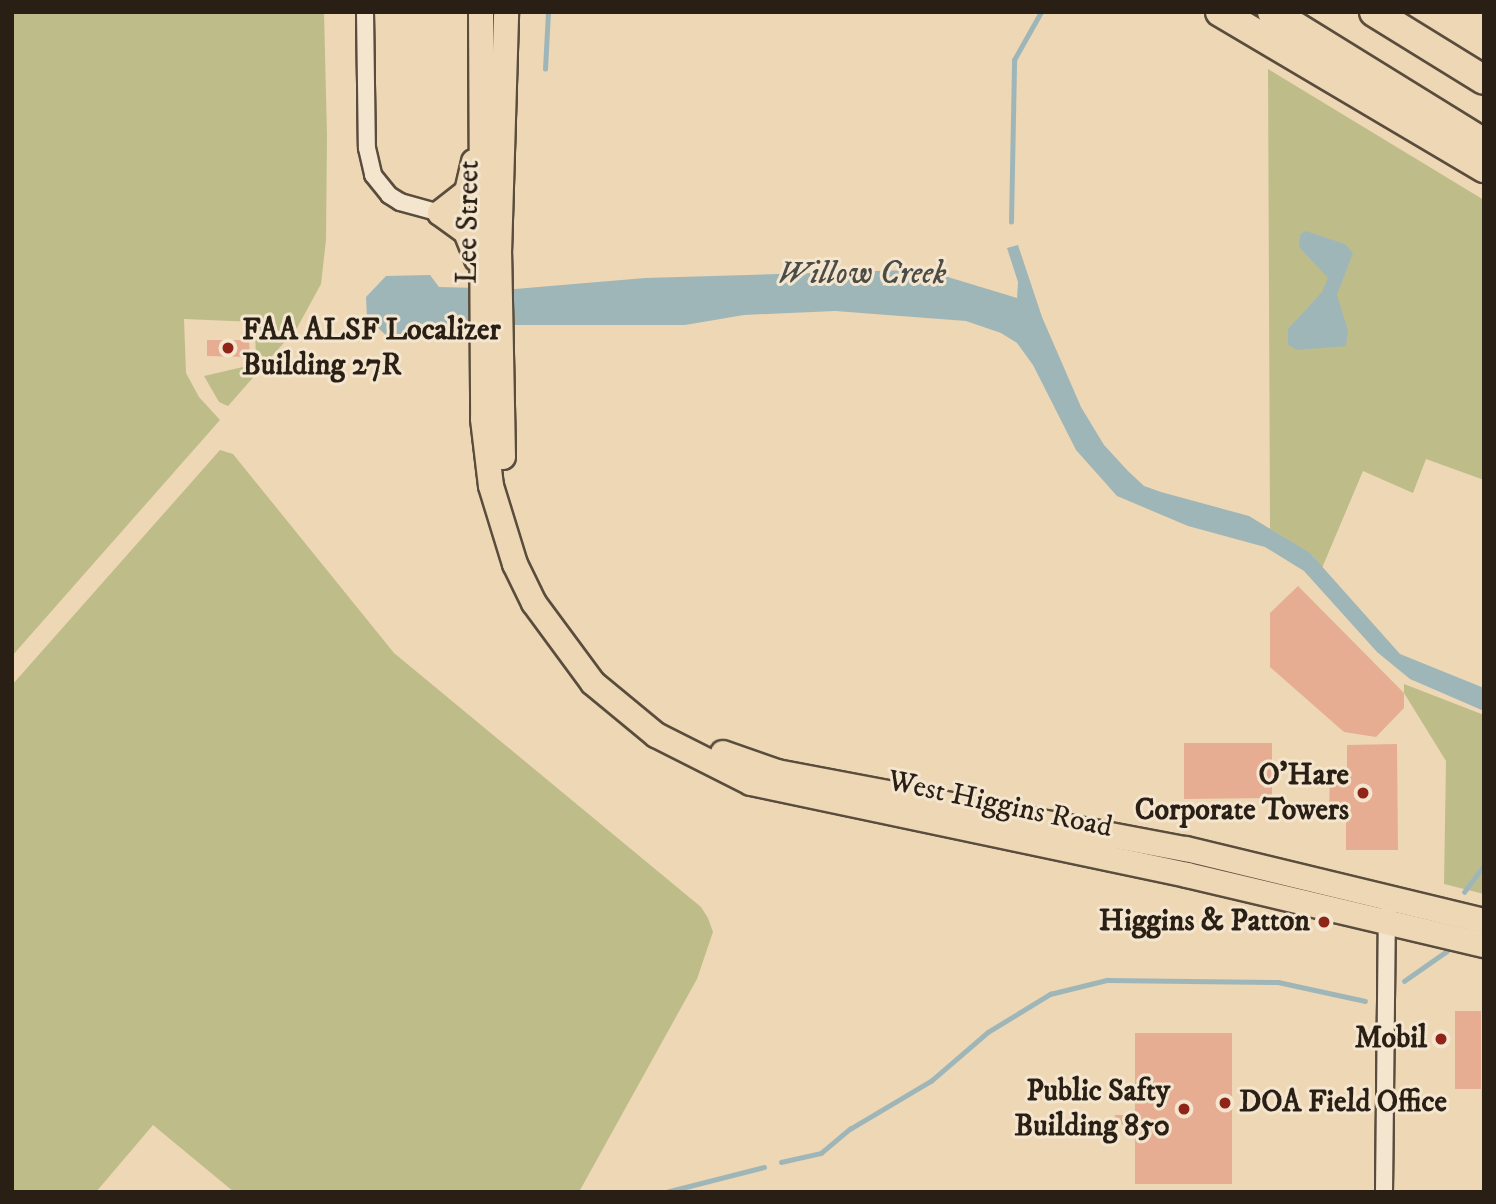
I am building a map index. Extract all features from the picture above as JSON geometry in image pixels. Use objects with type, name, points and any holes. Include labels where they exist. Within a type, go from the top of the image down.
[{"type":"highway","points":[[1220,12],[1484,168]]},
{"type":"highway","points":[[1272,12],[1484,143]]},
{"type":"highway","points":[[1374,12],[1484,80]]},
{"type":"main road","name":"Lee Street","points":[[481,12],[487,282],[507,485],[530,558],[568,627],[605,672],[674,727],[741,761],[814,780]]},
{"type":"main road","name":"Lee Street","points":[[487,282],[506,12]]},
{"type":"main road","points":[[482,124],[467,192],[440,213],[466,232],[487,282]]},
{"type":"main road","name":"Lee Street","points":[[491,325],[484,419],[491,486],[515,564],[550,629],[593,683],[656,735],[714,767],[789,793]]},
{"type":"main road","name":"West Higgins Road","points":[[814,780],[1186,849],[1387,909],[1484,945]]},
{"type":"main road","name":"West Higgins Road","points":[[789,793],[1387,909],[1484,921]]},
{"type":"street","points":[[365,12],[367,148],[373,175],[388,195],[415,208],[440,213]]},
{"type":"street","points":[[1384,1192],[1387,909]]},
{"type":"shaded area","points":[[12,12],[324,12],[327,136],[326,240],[321,284],[297,328],[228,406],[219,402],[204,376],[256,364],[255,322],[184,319],[186,373],[199,397],[220,420],[12,656]]},
{"type":"shaded area","points":[[1268,69],[1484,200],[1484,480],[1426,459],[1413,493],[1363,471],[1322,568],[1313,556],[1270,529]]},
{"type":"shaded area","points":[[220,450],[233,454],[394,653],[701,907],[708,918],[713,932],[697,979],[579,1192],[234,1192],[153,1125],[96,1192],[12,1192],[12,685]]},
{"type":"shaded area","points":[[1404,684],[1484,715],[1484,894],[1444,884],[1446,761],[1404,693]]},
{"type":"water","points":[[1306,231],[1345,244],[1353,253],[1337,295],[1348,331],[1346,346],[1297,350],[1288,345],[1288,329],[1322,292],[1328,278],[1299,247],[1300,235]]},
{"type":"water","name":"Willow Creek","points":[[1018,245],[1042,317],[1081,407],[1104,445],[1128,471],[1144,486],[1249,516],[1310,553],[1400,654],[1484,688],[1484,711],[1410,679],[1377,652],[1304,571],[1265,547],[1188,526],[1117,496],[1076,450],[1033,365],[1017,343],[1001,333],[966,321],[835,311],[744,315],[685,325],[468,325],[456,336],[388,337],[367,318],[366,297],[386,276],[430,275],[439,287],[515,289],[645,278],[909,270],[938,274],[1017,298],[1018,282],[1007,248]]},
{"type":"building","name":"FAA ALSF Localizer Building 27R","points":[[207,340],[249,340],[250,357],[207,356]]},
{"type":"building","points":[[1298,586],[1404,693],[1404,708],[1376,737],[1344,732],[1270,667],[1270,613]]},
{"type":"building","points":[[1184,743],[1272,743],[1272,798],[1184,799]]},
{"type":"building","name":"O'Hare Corporate Towers","points":[[1397,744],[1398,850],[1346,850],[1346,818],[1329,818],[1330,768],[1347,768],[1347,745]]},
{"type":"building","points":[[1455,1011],[1481,1011],[1481,1089],[1455,1089]]},
{"type":"building","name":"Public Safty Building 850","points":[[1135,1033],[1232,1033],[1232,1184],[1135,1184]]},
{"type":"building","points":[[1115,1115],[1129,1115],[1129,1125],[1114,1124]]},
{"type":"waterway","points":[[545,69],[548,12]]},
{"type":"waterway","points":[[1011,222],[1014,60],[1041,12]]},
{"type":"waterway","points":[[1464,892],[1484,865]]},
{"type":"waterway","points":[[1404,981],[1447,951]]},
{"type":"waterway","points":[[781,1162],[821,1153],[850,1129],[931,1081],[988,1032],[1050,994],[1107,980],[1278,982],[1365,1001]]},
{"type":"waterway","points":[[666,1192],[764,1167]]},
{"type":"place","name":"FAA ALSF Localizer Building 27R","points":[[228,348]]},
{"type":"place","name":"O'Hare Corporate Towers","points":[[1363,793]]},
{"type":"place","name":"Higgins & Patton","points":[[1324,922]]},
{"type":"place","name":"Mobil","points":[[1441,1039]]},
{"type":"place","name":"DOA Field Office","points":[[1225,1103]]},
{"type":"place","name":"Public Safty Building 850","points":[[1184,1109]]}]
